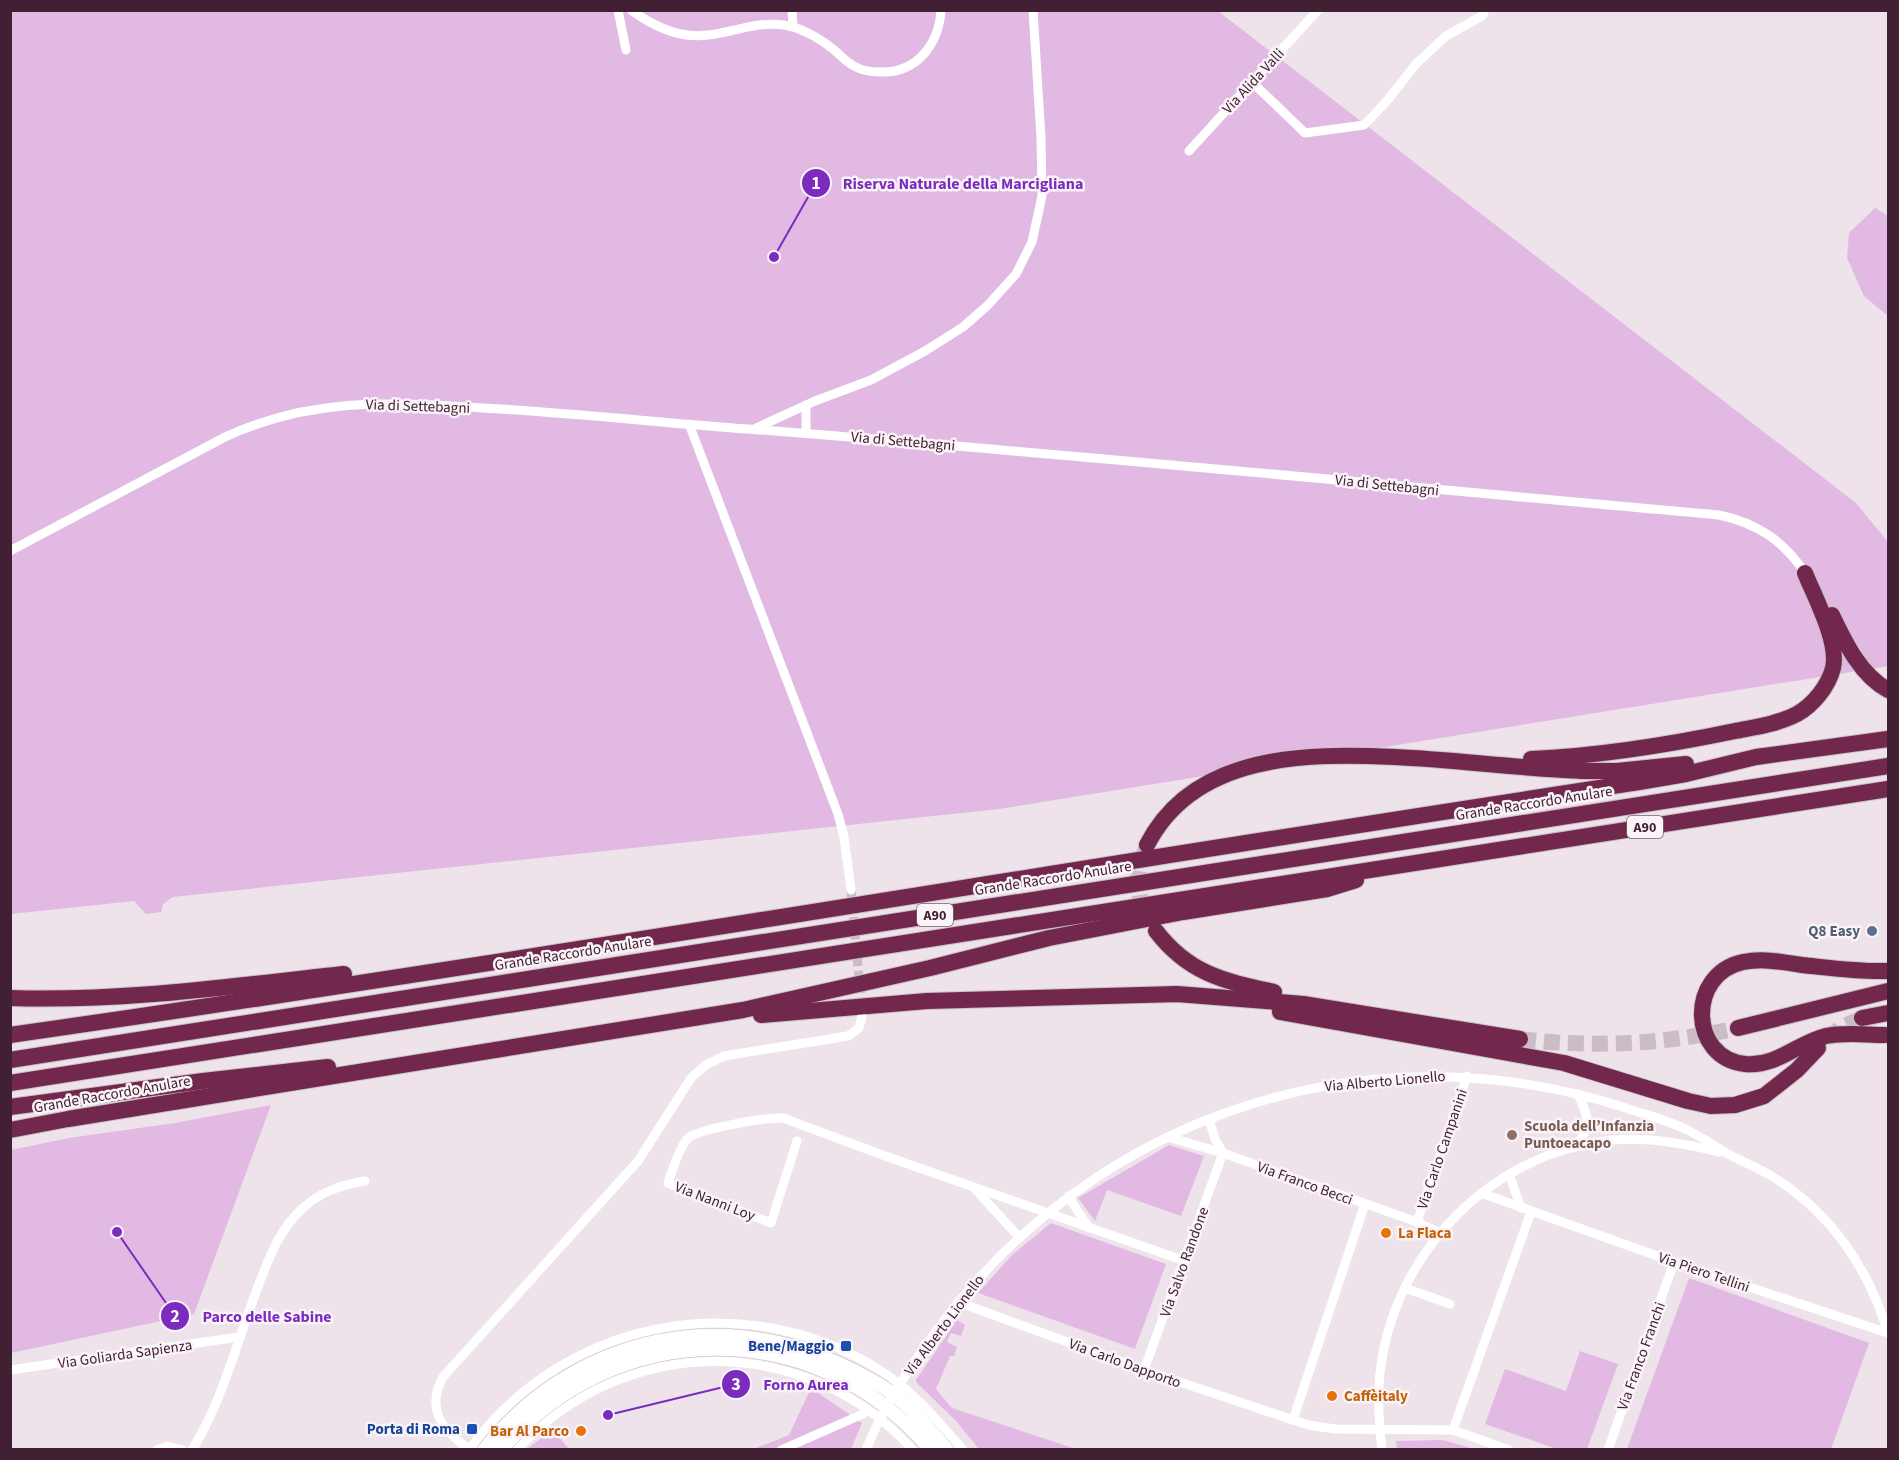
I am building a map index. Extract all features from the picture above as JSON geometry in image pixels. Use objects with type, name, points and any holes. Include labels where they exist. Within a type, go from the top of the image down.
[{"type":"highway","points":[[1805,573],[1823,593],[1842,636],[1861,665],[1875,681],[1888,690]]},
{"type":"highway","points":[[1147,845],[1162,821],[1183,801],[1214,781],[1250,766],[1298,756],[1529,759],[1594,754],[1713,735],[1793,716],[1809,706],[1820,693],[1831,674],[1834,662],[1830,635],[1805,573]]},
{"type":"highway","name":"Grande Raccordo Anulare","points":[[10,1035],[586,948],[1639,782],[1686,774],[1756,757],[1888,739]]},
{"type":"highway","points":[[1440,759],[1564,770],[1602,771],[1756,757]]},
{"type":"highway","name":"Grande Raccordo Anulare","points":[[10,1060],[1888,766]]},
{"type":"highway","name":"Grande Raccordo Anulare","points":[[10,1083],[1881,791]]},
{"type":"highway","points":[[683,1021],[803,998],[1071,934],[1183,912],[1327,889],[1417,862]]},
{"type":"highway","points":[[1156,931],[1178,955],[1212,977],[1398,1018]]},
{"type":"highway","points":[[10,998],[69,999],[146,994],[586,948]]},
{"type":"highway","points":[[1885,1035],[1826,1036],[1773,1061],[1745,1064],[1731,1061],[1718,1051],[1707,1036],[1701,1016],[1703,1001],[1712,981],[1725,968],[1742,962],[1762,960],[1848,970],[1888,971]]},
{"type":"highway","points":[[1738,1028],[1888,991]]},
{"type":"highway","points":[[683,1021],[927,1001],[1177,994],[1303,1004],[1520,1038]]},
{"type":"highway","points":[[1076,998],[1238,1008],[1295,1014],[1564,1063],[1682,1100],[1711,1106],[1740,1105],[1764,1096],[1797,1070],[1818,1048]]},
{"type":"highway","points":[[1862,1018],[1888,1013]]},
{"type":"highway","name":"Grande Raccordo Anulare","points":[[10,1130],[683,1021]]},
{"type":"highway","points":[[10,1107],[259,1074],[446,1058]]},
{"type":"street","points":[[618,10],[626,50]]},
{"type":"street","points":[[631,10],[663,28],[696,36],[760,25],[793,27],[817,38],[854,66],[886,72],[905,68],[926,52],[936,36],[941,10]]},
{"type":"street","points":[[792,10],[793,27]]},
{"type":"street","points":[[754,429],[806,405],[871,380],[963,327],[988,305],[1016,274],[1032,242],[1042,196],[1041,137],[1033,10]]},
{"type":"street","name":"Via Alida Valli","points":[[1189,151],[1318,10]]},
{"type":"street","points":[[1252,82],[1305,133],[1364,125],[1386,102],[1416,64],[1446,36],[1482,16],[1485,10]]},
{"type":"street","name":"Via di Settebagni","points":[[10,551],[225,437],[275,417],[318,407],[427,404],[1157,462],[1719,515],[1743,521],[1772,537],[1795,558],[1805,573]]},
{"type":"street","points":[[806,405],[806,434]]},
{"type":"street","points":[[689,424],[838,814],[844,837],[851,890]]},
{"type":"street","points":[[862,1016],[859,1028],[849,1036],[724,1056],[706,1065],[691,1078],[638,1161],[443,1377],[438,1386],[436,1401],[438,1416],[446,1431],[468,1448],[524,1391],[558,1367],[599,1346],[647,1331],[686,1324],[718,1323],[757,1345],[854,1385],[883,1412],[913,1449]]},
{"type":"street","name":"Via Alberto Lionello","points":[[866,1449],[896,1389],[958,1302],[986,1269],[1019,1237],[1068,1196],[1168,1137],[1209,1119],[1277,1096],[1328,1084],[1412,1076],[1467,1077],[1535,1085],[1578,1094],[1610,1102],[1673,1124],[1790,1188],[1834,1229],[1865,1274],[1879,1304],[1888,1333]]},
{"type":"street","name":"Via Carlo Campanini","points":[[1417,1222],[1467,1077]]},
{"type":"street","points":[[1573,1148],[1584,1135],[1588,1122],[1578,1094]]},
{"type":"street","name":"Via Nanni Loy","points":[[796,1141],[771,1223],[668,1183],[684,1144],[693,1134],[775,1118],[783,1119],[1185,1261]]},
{"type":"street","points":[[1209,1119],[1213,1134],[1223,1153]]},
{"type":"street","name":"Via Franco Becci","points":[[1168,1137],[1223,1153],[1417,1222],[1440,1233]]},
{"type":"street","points":[[1382,1449],[1379,1385],[1383,1355],[1405,1288],[1421,1258],[1440,1233],[1481,1193],[1509,1174],[1543,1158],[1573,1148],[1614,1140],[1649,1140],[1695,1146],[1730,1155]]},
{"type":"street","name":"Via Salvo Randone","points":[[1144,1370],[1223,1153]]},
{"type":"street","points":[[1509,1174],[1521,1208]]},
{"type":"street","points":[[192,1449],[210,1418],[270,1256],[283,1230],[305,1206],[329,1191],[342,1185],[365,1181]]},
{"type":"street","name":"Via Nanni Loy","points":[[973,1186],[1019,1237]]},
{"type":"street","name":"Via Piero Tellini","points":[[1481,1193],[1674,1262],[1888,1333]]},
{"type":"street","points":[[1068,1196],[1089,1228]]},
{"type":"street","points":[[1293,1420],[1365,1204]]},
{"type":"street","points":[[1453,1430],[1532,1212]]},
{"type":"street","name":"Via Franco Franchi","points":[[1608,1449],[1674,1262]]},
{"type":"street","points":[[1405,1288],[1450,1304]]},
{"type":"street","name":"Via Carlo Dapporto","points":[[958,1302],[1144,1370],[1293,1420],[1327,1428],[1453,1430],[1509,1449]]},
{"type":"street","points":[[484,1449],[513,1417],[545,1389],[573,1372],[607,1356],[655,1342],[691,1336],[757,1345],[796,1347],[826,1358],[921,1402],[963,1449]]},
{"type":"street","name":"Via Goliarda Sapienza","points":[[10,1370],[239,1337]]},
{"type":"street","points":[[501,1449],[522,1426],[553,1401],[578,1384],[610,1369],[644,1357],[674,1351],[757,1345]]},
{"type":"street","points":[[517,1449],[546,1422],[570,1405],[633,1375],[757,1345]]},
{"type":"street","points":[[896,1389],[947,1449]]},
{"type":"street","points":[[883,1412],[903,1421],[931,1449]]},
{"type":"street","points":[[781,1449],[863,1414]]},
{"type":"street","points":[[157,1449],[167,1446],[183,1449]]},
{"type":"shaded area","points":[[10,11],[1218,11],[1856,503],[1888,542],[1888,666],[999,809],[173,897],[163,904],[161,912],[146,914],[134,901],[11,914]]},
{"type":"shaded area","points":[[1875,208],[1888,216],[1888,316],[1864,296],[1847,258],[1849,233]]},
{"type":"shaded area","points":[[271,1105],[194,1314],[11,1353],[11,1150],[69,1138],[175,1123]]},
{"type":"shaded area","points":[[1169,1145],[1204,1156],[1181,1216],[1107,1190],[1095,1221],[1078,1198]]},
{"type":"shaded area","points":[[1051,1223],[1166,1264],[1135,1349],[978,1293],[1012,1255]]},
{"type":"shaded area","points":[[1689,1278],[1869,1343],[1831,1449],[1627,1449]]},
{"type":"shaded area","points":[[957,1320],[965,1325],[961,1336],[951,1333],[947,1342],[957,1347],[954,1356],[950,1356],[936,1389],[952,1408],[1076,1449],[979,1449],[955,1420],[916,1382]]},
{"type":"shaded area","points":[[1580,1351],[1618,1364],[1587,1449],[1557,1449],[1485,1424],[1505,1369],[1566,1391]]},
{"type":"shaded area","points":[[811,1388],[862,1423],[851,1449],[751,1450],[789,1435]]},
{"type":"shaded area","points":[[553,1430],[569,1449],[527,1449],[528,1448]]},
{"type":"shaded area","points":[[1443,1440],[1474,1449],[1397,1449],[1396,1441]]},
{"type":"tunnel","points":[[1146,848],[1140,866],[1139,892],[1147,919]]},
{"type":"tunnel","points":[[851,890],[862,1011]]},
{"type":"tunnel","points":[[1827,1039],[1841,1028],[1862,1018]]},
{"type":"tunnel","points":[[1520,1039],[1602,1044],[1629,1043],[1684,1038],[1738,1028]]},
{"type":"place","name":"Riserva Naturale della Marcigliana","points":[[774,257]]},
{"type":"place","name":"Q8 Easy","points":[[1872,931]]},
{"type":"place","name":"Scuola dell’Infanzia Puntoeacapo","points":[[1512,1135]]},
{"type":"place","name":"Parco delle Sabine","points":[[117,1232]]},
{"type":"place","name":"La Flaca","points":[[1386,1233]]},
{"type":"place","name":"Bene/Maggio","points":[[846,1346]]},
{"type":"place","name":"Caffèitaly","points":[[1332,1396]]},
{"type":"place","name":"Forno Aurea","points":[[608,1415]]},
{"type":"place","name":"Porta di Roma","points":[[472,1429]]},
{"type":"place","name":"Bar Al Parco","points":[[581,1431]]}]
